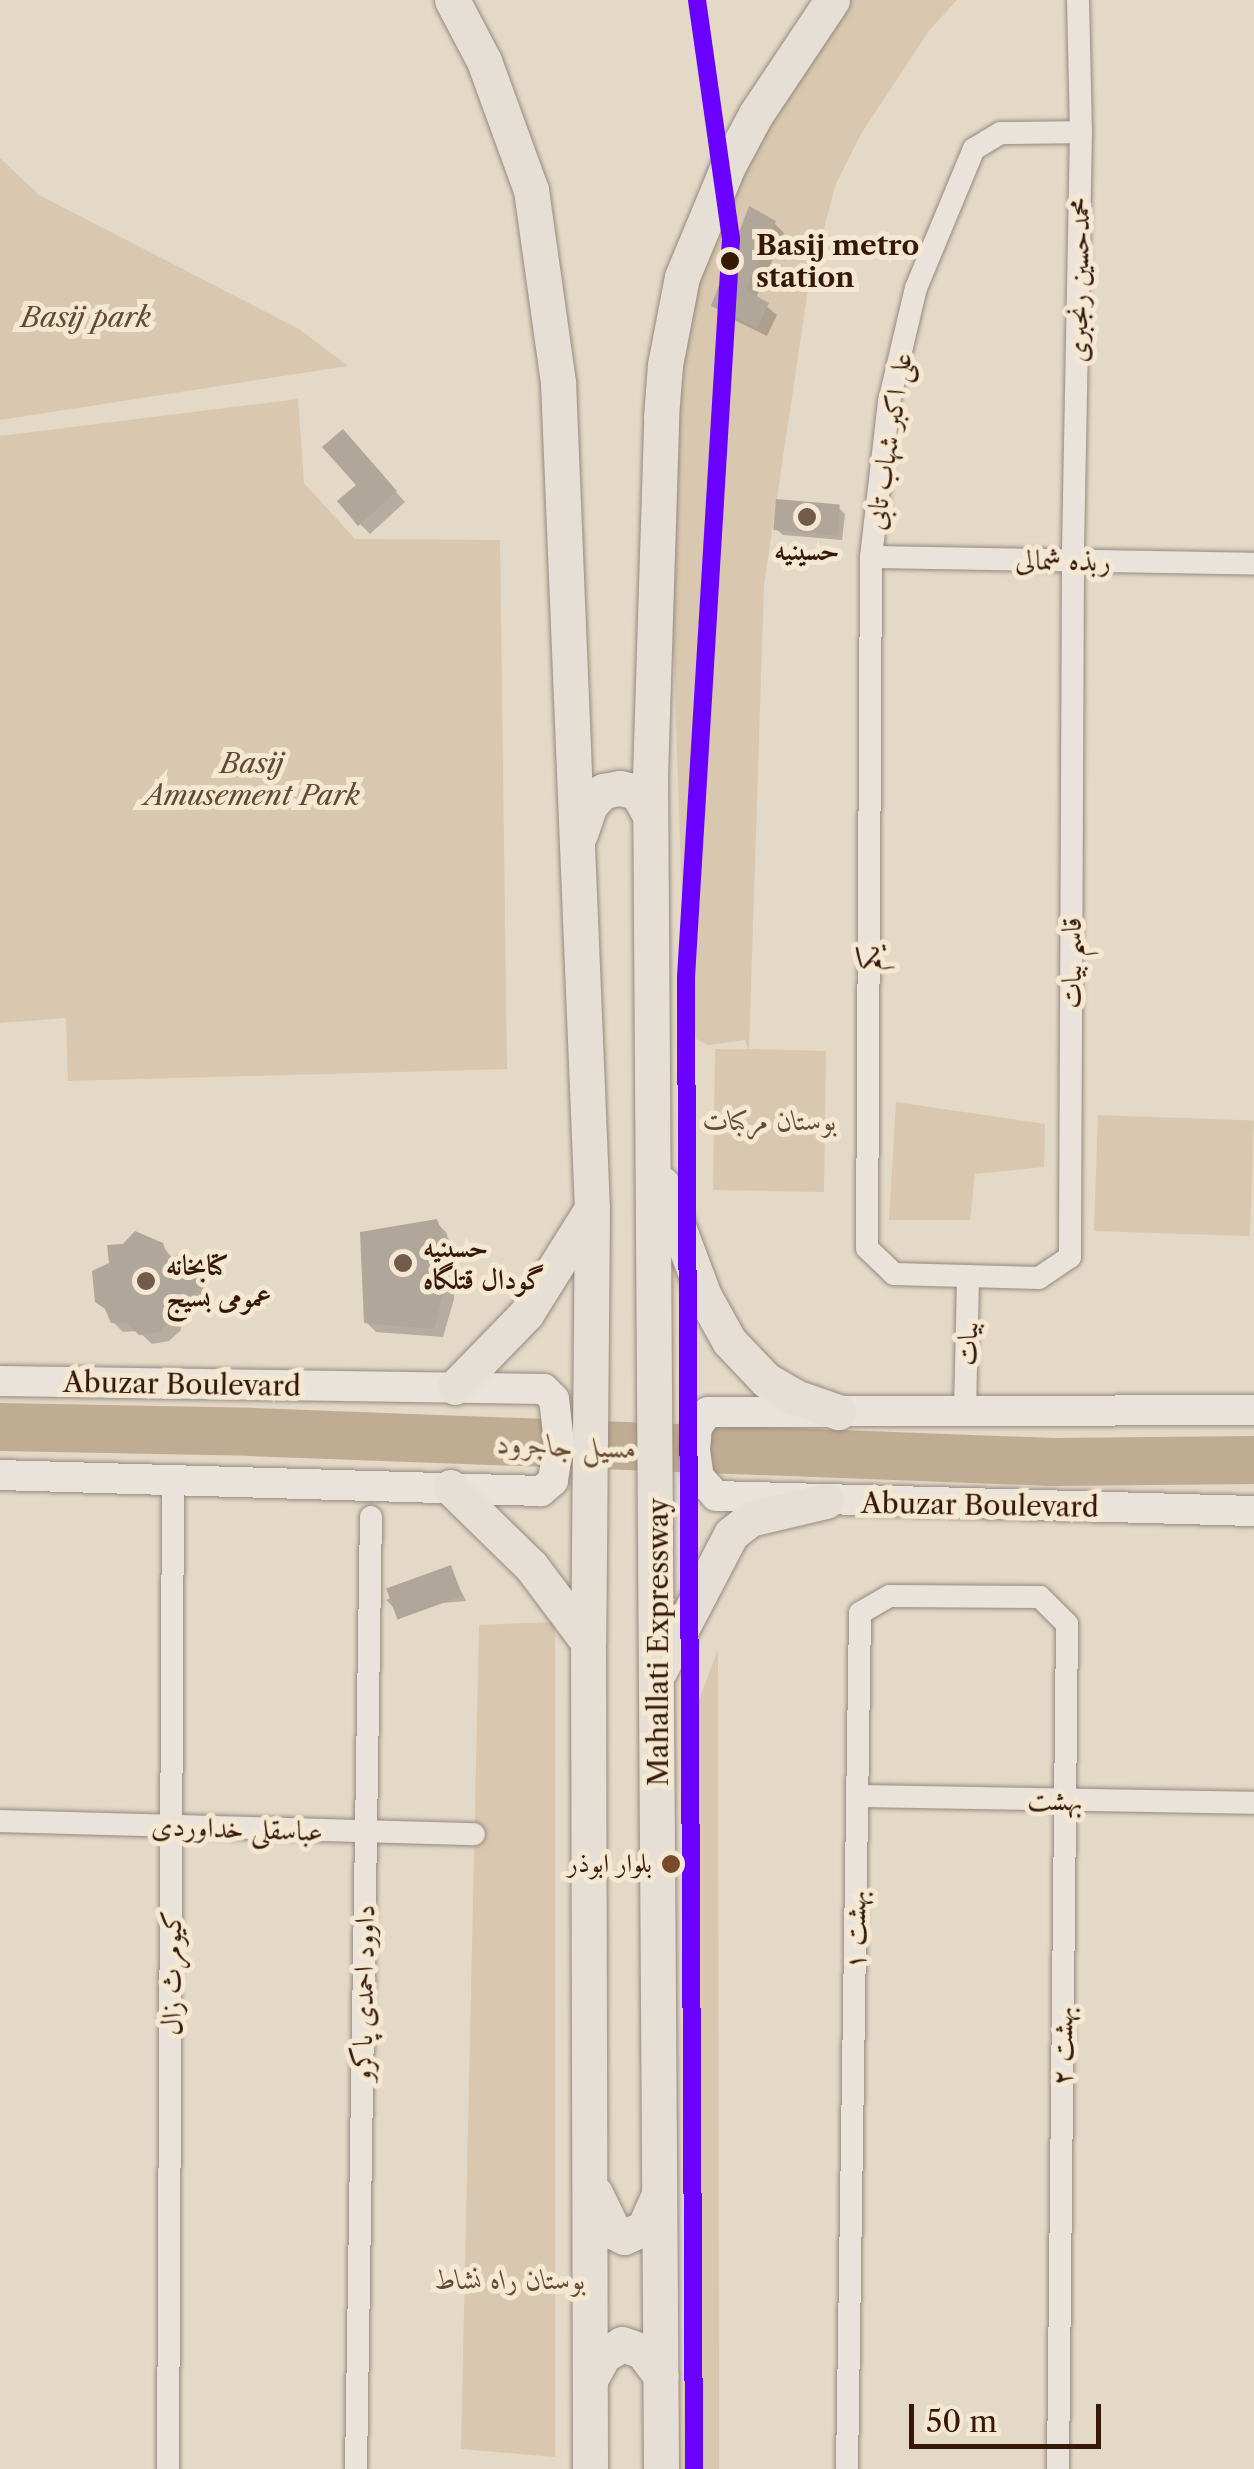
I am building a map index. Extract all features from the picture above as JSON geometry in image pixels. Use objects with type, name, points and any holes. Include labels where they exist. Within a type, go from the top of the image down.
[{"type":"highway","points":[[452,0],[484,61],[531,190],[558,382],[592,1209],[573,1462],[588,1642],[590,2469]]},
{"type":"highway","name":"Mahallati Expressway","points":[[661,2469],[650,815],[661,417],[672,313],[682,277],[728,166],[781,73],[832,0]]},
{"type":"highway","points":[[578,839],[590,805],[603,791],[636,792],[650,815]]},
{"type":"highway","points":[[654,1159],[704,1296],[729,1341],[766,1380],[794,1397],[838,1412]]},
{"type":"highway","points":[[455,1387],[526,1314],[592,1209]]},
{"type":"highway","points":[[450,1488],[531,1566],[588,1642]]},
{"type":"highway","points":[[658,1676],[731,1534],[750,1519],[826,1501]]},
{"type":"highway","points":[[592,2188],[614,2232],[624,2237],[644,2228],[660,2194]]},
{"type":"highway","points":[[591,2378],[604,2356],[622,2344],[642,2351],[661,2376]]},
{"type":"main road","name":"Abuzar Boulevard","points":[[0,1381],[544,1389],[574,1422]]},
{"type":"main road","points":[[838,1412],[1254,1410]]},
{"type":"main road","name":"Abuzar Boulevard","points":[[838,1412],[708,1412],[698,1426],[695,1450],[696,1466],[707,1490],[735,1498],[1254,1511]]},
{"type":"main road","points":[[0,1475],[540,1491],[573,1462]]},
{"type":"street","name":"محمدحسین رنجبری","points":[[1073,560],[1081,132],[1078,0]]},
{"type":"street","name":"علی اکبر شهاب تابی","points":[[872,557],[888,402],[916,288],[974,149],[1001,133],[1081,132]]},
{"type":"street","name":"ربذه شمالی","points":[[872,557],[1254,564]]},
{"type":"street","name":"یکم","points":[[872,557],[867,1248],[894,1274],[968,1276]]},
{"type":"street","name":"قاسم بیات","points":[[968,1276],[1038,1278],[1070,1258],[1073,560]]},
{"type":"street","name":"بیات","points":[[965,1412],[968,1276]]},
{"type":"street","name":"کیومرث زال","points":[[168,2469],[173,1478]]},
{"type":"street","name":"داوود احمدی پاکرو","points":[[356,2469],[371,1517]]},
{"type":"street","name":"بهشت ۱","points":[[848,2469],[860,1614],[890,1596],[1040,1598],[1067,1624]]},
{"type":"street","name":"بهشت ۲","points":[[1058,2469],[1067,1624]]},
{"type":"street","name":"بهشت","points":[[857,1796],[1254,1803]]},
{"type":"street","name":"عباسقلی خداوردی","points":[[0,1821],[474,1834]]},
{"type":"green space","name":"بوستان مرکبات","points":[[848,0],[957,0],[928,32],[861,134],[835,186],[807,296],[764,585],[749,1049],[826,1051],[824,1192],[713,1190],[715,1049],[748,1049],[745,1040],[708,1045],[696,1039],[682,904],[672,601],[679,364],[690,298],[739,167]]},
{"type":"green space","name":"Basij park","points":[[0,158],[39,195],[299,329],[348,366],[0,420]]},
{"type":"green space","name":"Basij Amusement Park","points":[[298,399],[304,483],[355,539],[500,540],[507,1069],[68,1081],[66,1018],[0,1023],[0,436]]},
{"type":"green space","points":[[896,1102],[1045,1124],[1044,1167],[975,1174],[970,1220],[889,1220]]},
{"type":"green space","points":[[1098,1115],[1254,1120],[1250,1236],[1094,1231]]},
{"type":"green space","name":"بوستان راه نشاط","points":[[555,1622],[555,2457],[461,2449],[479,1625]]},
{"type":"green space","points":[[718,1649],[719,2469],[683,2469],[690,1724]]},
{"type":"building","points":[[749,206],[776,221],[746,290],[769,303],[757,328],[711,306]]},
{"type":"building","points":[[343,429],[397,491],[358,526],[337,501],[356,485],[322,447]]},
{"type":"building","name":"حسینیه","points":[[776,499],[840,505],[837,535],[773,530]]},
{"type":"building","name":"حسینیه گودال قتلگاه","points":[[437,1219],[444,1238],[445,1288],[434,1329],[364,1323],[360,1232]]},
{"type":"building","name":"کتابخانه عمومی بسیج","points":[[135,1231],[163,1243],[168,1259],[181,1254],[192,1264],[201,1291],[173,1304],[172,1319],[159,1332],[139,1335],[126,1322],[111,1323],[105,1309],[95,1302],[92,1271],[109,1263],[107,1245],[123,1244]]},
{"type":"building","points":[[451,1565],[462,1596],[397,1620],[386,1589]]},
{"type":"waterway","name":"مسیل جاجرود","points":[[0,1427],[251,1432],[1053,1462],[1254,1460]]},
{"type":"transit line","points":[[694,2469],[686,977],[731,239],[697,0]]},
{"type":"place","name":"Basij metro station","points":[[730,261]]},
{"type":"place","name":"حسینیه","points":[[807,517]]},
{"type":"place","name":"حسینیه گودال قتلگاه","points":[[403,1263]]},
{"type":"place","name":"کتابخانه عمومی بسیج","points":[[146,1281]]},
{"type":"place","name":"بلوار ابوذر","points":[[671,1864]]}]
